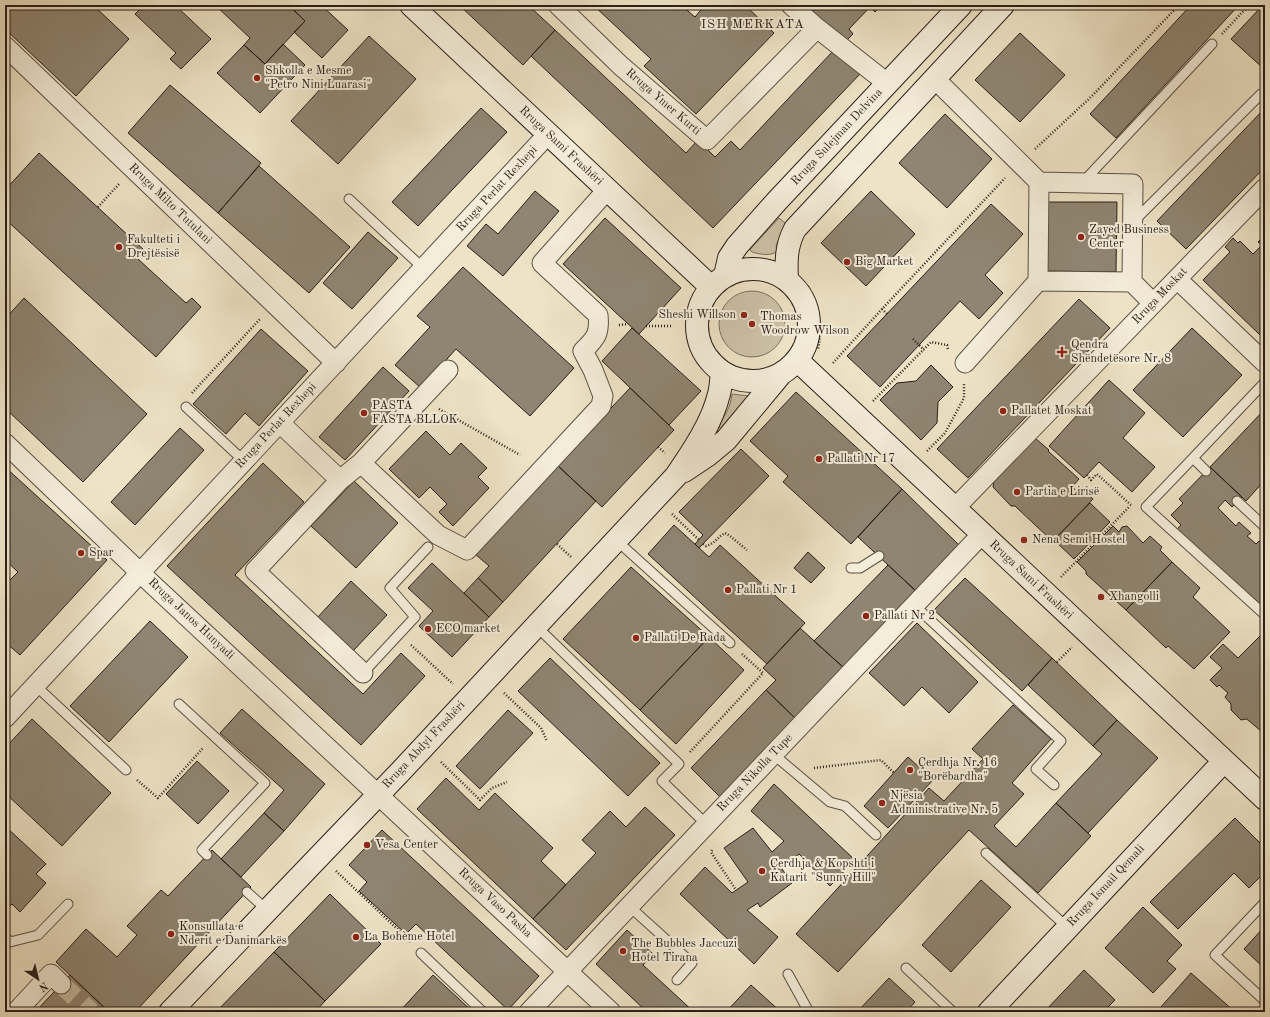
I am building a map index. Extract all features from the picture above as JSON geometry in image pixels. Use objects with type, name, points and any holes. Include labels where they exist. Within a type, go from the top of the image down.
[{"type":"main road","name":"Rruga Sami Frashëri","points":[[411,5],[607,190],[718,282]]},
{"type":"main road","name":"Rruga Sulejman Delvina","points":[[718,282],[729,258],[737,246],[961,5]]},
{"type":"main road","points":[[787,279],[787,253],[790,239],[795,229],[1003,5]]},
{"type":"main road","points":[[745,269],[767,270],[787,279],[800,292],[808,309],[810,327],[806,344],[797,360],[780,375],[760,381],[740,380],[722,372],[712,365],[700,344],[697,332],[699,308],[704,297],[718,282],[745,269]]},
{"type":"main road","name":"Rruga Sami Frashëri","points":[[797,360],[1265,799]]},
{"type":"main road","name":"Rruga Abdyl Frashëri","points":[[170,1012],[379,794],[676,476],[708,425],[719,394],[722,372]]},
{"type":"main road","name":"Rruga Abdyl Frashëri","points":[[676,476],[708,455],[726,440],[780,375]]},
{"type":"main road","name":"Rruga Ismail Qemali","points":[[988,1012],[1224,760]]},
{"type":"street","name":"Rruga Ymer Kurti","points":[[558,5],[621,66],[707,140],[817,28]]},
{"type":"street","points":[[791,5],[817,28],[887,84]]},
{"type":"street","name":"Rruga Milto Tutulani","points":[[5,46],[336,362]]},
{"type":"street","points":[[935,78],[1039,182],[1038,281],[964,363]]},
{"type":"street","name":"Rruga Perlat Rexhepi","points":[[5,718],[548,134]]},
{"type":"street","points":[[1039,182],[1133,184],[1132,282],[1153,304]]},
{"type":"street","name":"Rruga Moskat","points":[[955,508],[1265,188]]},
{"type":"street","points":[[361,463],[438,535],[467,550],[601,406],[604,396],[594,370],[583,351],[595,339],[600,328],[598,315],[542,263],[607,190]]},
{"type":"street","points":[[1176,279],[1265,364]]},
{"type":"street","points":[[1038,281],[1132,282]]},
{"type":"street","points":[[363,673],[255,571],[340,480],[361,463],[448,370]]},
{"type":"street","points":[[280,423],[340,480]]},
{"type":"street","name":"Rruga Janos Hunyadi","points":[[5,443],[140,572],[379,794]]},
{"type":"street","name":"Rruga Nikolla Tupe","points":[[529,1012],[914,605],[936,577],[982,534]]},
{"type":"street","name":"Rruga Vaso Pasha","points":[[379,794],[611,1012]]},
{"type":"street","points":[[16,1012],[51,974],[61,984]]},
{"type":"lane","points":[[1083,182],[1212,44]]},
{"type":"lane","points":[[1133,222],[1261,94]]},
{"type":"lane","points":[[349,199],[424,268]]},
{"type":"lane","points":[[1265,382],[1146,507],[1265,615]]},
{"type":"lane","points":[[186,407],[244,461]]},
{"type":"lane","points":[[1193,458],[1206,471]]},
{"type":"lane","points":[[1237,501],[1265,527]]},
{"type":"lane","points":[[616,540],[730,642]]},
{"type":"lane","points":[[363,673],[415,617],[390,588],[428,547]]},
{"type":"lane","points":[[851,568],[860,568],[879,556]]},
{"type":"lane","points":[[914,605],[1061,741],[1036,769],[1054,785]]},
{"type":"lane","points":[[536,626],[679,764],[662,781],[706,824]]},
{"type":"lane","points":[[35,685],[129,772]]},
{"type":"lane","points":[[179,704],[265,783],[202,850],[208,855]]},
{"type":"lane","points":[[773,754],[830,802],[845,806],[876,835]]},
{"type":"lane","points":[[986,853],[1068,928]]},
{"type":"lane","points":[[247,892],[267,910]]},
{"type":"lane","points":[[1265,902],[1215,955],[1265,1001]]},
{"type":"lane","points":[[5,937],[10,942],[38,934],[68,904]]},
{"type":"lane","points":[[629,906],[692,964],[677,980]]},
{"type":"lane","points":[[421,953],[483,1012]]},
{"type":"lane","points":[[906,968],[953,1012]]},
{"type":"lane","points":[[788,974],[809,1012]]},
{"type":"path","points":[[819,380],[882,309],[1020,162],[1092,96],[1179,5]]},
{"type":"path","points":[[1212,44],[1249,5]]},
{"type":"path","points":[[98,207],[133,169]]},
{"type":"path","points":[[188,398],[274,304]]},
{"type":"path","points":[[882,309],[887,314]]},
{"type":"path","points":[[646,326],[672,326]]},
{"type":"path","points":[[913,339],[924,350]]},
{"type":"path","points":[[877,397],[931,342],[947,346]]},
{"type":"path","points":[[929,448],[945,433],[964,398],[964,363]]},
{"type":"path","points":[[438,408],[520,455]]},
{"type":"path","points":[[658,447],[667,455]]},
{"type":"path","points":[[1087,476],[1092,480],[1097,474],[1131,505]]},
{"type":"path","points":[[1045,592],[1127,509]]},
{"type":"path","points":[[672,514],[699,540]]},
{"type":"path","points":[[703,544],[706,546],[711,544],[720,535],[725,533],[747,550]]},
{"type":"path","points":[[557,544],[572,558]]},
{"type":"path","points":[[399,634],[454,685]]},
{"type":"path","points":[[679,764],[763,673],[742,653]]},
{"type":"path","points":[[504,693],[541,728],[547,741]]},
{"type":"path","points":[[129,772],[158,798],[214,736]]},
{"type":"path","points":[[793,770],[880,760],[894,773]]},
{"type":"path","points":[[440,761],[480,800],[492,788],[507,782]]},
{"type":"path","points":[[706,824],[716,834],[711,852],[736,890]]},
{"type":"path","points":[[331,867],[408,938],[421,953]]},
{"type":"shaded area","points":[[779,218],[785,223],[776,246],[777,251],[772,254],[752,252],[750,250],[753,246]]},
{"type":"shaded area","points":[[745,291],[759,291],[771,296],[780,305],[785,317],[783,337],[776,348],[759,357],[745,357],[733,352],[724,343],[719,331],[719,317],[724,305],[733,296]]},
{"type":"shaded area","points":[[732,394],[749,396],[722,430],[717,425],[727,411]]},
{"type":"building","points":[[6,5],[93,5],[129,39],[76,96],[5,29]]},
{"type":"building","points":[[144,5],[175,5],[211,39],[181,69],[170,59],[176,53],[135,14]]},
{"type":"building","points":[[215,5],[288,5],[305,21],[265,64],[244,45],[250,38]]},
{"type":"building","points":[[297,5],[321,5],[348,30],[322,58],[294,32],[305,21],[293,9]]},
{"type":"building","points":[[459,5],[528,5],[555,30],[523,65]]},
{"type":"building","points":[[593,5],[681,5],[695,17],[705,5],[745,5],[774,33],[696,114],[644,66],[651,59]]},
{"type":"building","points":[[818,5],[881,5],[875,12],[870,7],[849,29],[853,34],[844,43],[812,12]]},
{"type":"building","points":[[1191,5],[1239,5],[1116,138],[1090,114]]},
{"type":"building","points":[[1262,6],[1265,9],[1264,69],[1231,39]]},
{"type":"building","points":[[555,30],[686,153],[698,140],[715,157],[731,141],[740,150],[834,50],[860,74],[713,228],[531,56]]},
{"type":"building","points":[[1020,33],[1065,75],[1020,122],[975,80]]},
{"type":"building","points":[[369,36],[416,79],[338,164],[291,121]]},
{"type":"building","points":[[283,44],[305,65],[260,113],[217,73],[244,45],[265,64]]},
{"type":"building","points":[[170,85],[261,163],[218,213],[128,133]]},
{"type":"building","points":[[481,108],[507,132],[418,226],[392,202]]},
{"type":"building","points":[[1265,108],[1265,167],[1186,249],[1157,221]]},
{"type":"building","points":[[945,114],[992,159],[947,208],[899,163]]},
{"type":"building","points":[[39,153],[145,251],[138,259],[186,303],[192,298],[201,307],[156,357],[5,219],[5,190]]},
{"type":"building","points":[[259,166],[350,247],[309,293],[218,213]]},
{"type":"building","points":[[535,191],[559,211],[503,276],[467,246],[486,224],[498,234]]},
{"type":"building","points":[[871,191],[915,234],[866,286],[821,243]]},
{"type":"building","name":"Zayed Business Center","points":[[1046,202],[1117,202],[1116,272],[1045,271]]},
{"type":"building","points":[[991,204],[1023,234],[985,275],[1003,293],[979,319],[960,301],[880,387],[847,356]]},
{"type":"building","points":[[605,218],[681,288],[639,334],[563,264]]},
{"type":"building","points":[[368,232],[398,258],[352,309],[323,283]]},
{"type":"building","points":[[1265,235],[1265,329],[1260,335],[1203,280],[1230,252],[1225,247],[1233,238],[1238,243],[1240,241],[1253,254],[1262,245],[1258,242]]},
{"type":"building","points":[[463,267],[574,368],[530,416],[456,349],[421,388],[395,365],[430,327],[417,316]]},
{"type":"building","points":[[24,298],[147,414],[83,482],[5,408],[5,319]]},
{"type":"building","name":"Pallatet Moskat","points":[[1079,299],[1110,328],[968,478],[937,449]]},
{"type":"building","points":[[632,328],[701,391],[669,425],[602,361]]},
{"type":"building","points":[[1192,328],[1242,375],[1183,437],[1133,390]]},
{"type":"building","points":[[261,329],[308,371],[259,426],[245,413],[226,434],[193,404]]},
{"type":"building","points":[[931,365],[953,387],[938,402],[937,423],[921,440],[880,400],[897,383],[916,381]]},
{"type":"building","name":"PASTA FASTA BLLOK","points":[[383,367],[409,391],[345,460],[319,437]]},
{"type":"building","points":[[1109,380],[1145,413],[1123,438],[1155,467],[1132,492],[1099,462],[1084,478],[1049,446]]},
{"type":"building","points":[[630,388],[674,430],[602,507],[557,465]]},
{"type":"building","name":"Pallati Nr 17","points":[[796,392],[902,489],[851,544],[783,482],[788,476],[750,441]]},
{"type":"building","points":[[1265,409],[1265,480],[1246,501],[1210,467]]},
{"type":"building","points":[[180,428],[204,450],[135,525],[111,502]]},
{"type":"building","points":[[426,431],[450,455],[461,443],[487,468],[478,477],[489,488],[453,526],[439,512],[447,504],[430,487],[419,498],[389,469]]},
{"type":"building","points":[[1035,438],[1079,479],[1072,487],[1082,495],[1085,492],[1093,499],[1054,540],[1049,538],[1015,506],[1011,506],[993,487],[994,481]]},
{"type":"building","points":[[741,449],[769,476],[699,548],[695,544],[703,535],[679,512]]},
{"type":"building","points":[[263,463],[304,502],[235,575],[363,694],[401,653],[425,676],[361,745],[167,566]]},
{"type":"building","points":[[557,465],[596,501],[503,602],[478,578],[489,566],[475,554]]},
{"type":"building","points":[[5,467],[107,560],[20,655],[5,642],[5,585],[18,572],[5,560]]},
{"type":"building","points":[[1210,467],[1242,497],[1232,507],[1225,500],[1218,508],[1236,526],[1239,522],[1251,533],[1247,536],[1256,544],[1259,541],[1265,546],[1265,612],[1177,529],[1181,525],[1171,515],[1183,503],[1179,499]]},
{"type":"building","points":[[354,481],[398,523],[356,568],[311,526]]},
{"type":"building","points":[[902,489],[960,546],[917,592],[858,537]]},
{"type":"building","points":[[1090,503],[1110,522],[1074,559],[1054,540]]},
{"type":"building","name":"Pallati Nr 1","points":[[674,525],[709,557],[720,545],[805,623],[767,664],[648,554]]},
{"type":"building","points":[[1113,526],[1119,532],[1122,527],[1127,526],[1143,543],[1150,536],[1162,547],[1160,550],[1172,562],[1126,610],[1086,574],[1086,571],[1077,562]]},
{"type":"building","points":[[808,552],[825,568],[811,583],[794,568]]},
{"type":"building","points":[[1172,562],[1200,588],[1193,597],[1230,632],[1194,669],[1168,646],[1166,648],[1126,610]]},
{"type":"building","points":[[432,563],[489,617],[452,657],[419,626],[433,611],[408,588]]},
{"type":"building","name":"Pallati Nr 2","points":[[888,565],[917,592],[844,668],[814,641]]},
{"type":"building","name":"Pallati De Rada","points":[[631,567],[709,637],[640,710],[563,639]]},
{"type":"building","points":[[478,578],[503,602],[489,617],[464,593]]},
{"type":"building","points":[[965,578],[1052,658],[1022,691],[934,610]]},
{"type":"building","points":[[351,581],[387,615],[353,651],[317,618]]},
{"type":"building","points":[[150,621],[188,657],[109,742],[70,706]]},
{"type":"building","points":[[917,623],[978,682],[949,713],[922,687],[904,706],[869,673]]},
{"type":"building","points":[[800,628],[844,668],[797,720],[766,690],[776,680],[763,668]]},
{"type":"building","points":[[1265,631],[1265,673],[1262,677],[1265,680],[1265,743],[1261,740],[1263,736],[1261,731],[1248,720],[1241,720],[1231,710],[1231,704],[1225,697],[1228,693],[1219,685],[1217,687],[1210,680],[1222,668],[1210,657],[1223,644],[1238,658]]},
{"type":"building","points":[[709,637],[744,670],[676,744],[640,710]]},
{"type":"building","points":[[550,658],[660,763],[628,796],[518,691]]},
{"type":"building","points":[[1052,658],[1117,720],[1093,746],[1028,685]]},
{"type":"building","points":[[766,690],[797,720],[721,798],[691,768]]},
{"type":"building","points":[[1013,705],[1051,739],[1012,783],[1024,794],[994,826],[1016,847],[1056,803],[1091,836],[1038,893],[969,830],[838,972],[796,934],[929,788],[944,801],[983,759],[972,749]]},
{"type":"building","points":[[242,709],[325,784],[284,831],[264,813],[284,790],[220,733]]},
{"type":"building","points":[[508,710],[533,733],[480,789],[456,766]]},
{"type":"building","points":[[32,719],[111,793],[62,846],[5,793],[5,748]]},
{"type":"building","points":[[1117,720],[1158,758],[1088,833],[1056,803],[1102,754],[1093,746]]},
{"type":"building","points":[[908,757],[933,780],[888,828],[864,806]]},
{"type":"building","points":[[197,761],[229,791],[198,824],[166,794]]},
{"type":"building","points":[[446,778],[479,810],[495,793],[553,848],[541,861],[566,885],[533,919],[417,809]]},
{"type":"building","points":[[774,784],[855,860],[830,886],[799,854],[782,869],[792,883],[760,907],[758,903],[747,910],[778,937],[754,964],[680,894],[705,867],[732,893],[748,882],[724,848],[753,828],[772,852],[784,841],[751,811]]},
{"type":"building","points":[[645,807],[675,835],[566,950],[533,919],[596,853],[582,840],[610,811],[626,827]]},
{"type":"building","points":[[264,813],[284,831],[241,877],[221,859]]},
{"type":"building","points":[[1235,818],[1265,848],[1265,872],[1249,888],[1234,873],[1178,929],[1150,902]]},
{"type":"building","points":[[5,826],[46,864],[36,874],[46,883],[20,912],[12,904],[5,911]]},
{"type":"building","points":[[382,830],[539,976],[508,1010],[416,924],[406,934],[359,891],[367,882],[349,865]]},
{"type":"building","points":[[212,850],[251,887],[135,1012],[109,1012],[56,962],[86,929],[117,957],[137,935],[127,926],[161,890],[168,896]]},
{"type":"building","points":[[981,880],[1011,907],[951,972],[922,945]]},
{"type":"building","points":[[330,894],[381,944],[325,1001],[274,952]]},
{"type":"building","points":[[1143,907],[1182,945],[1167,961],[1176,969],[1153,993],[1105,948]]},
{"type":"building","points":[[1265,926],[1265,969],[1244,949]]},
{"type":"building","points":[[627,930],[653,954],[643,965],[694,1012],[647,1012],[596,964]]},
{"type":"building","points":[[274,952],[325,1001],[315,1012],[216,1012]]},
{"type":"building","points":[[1084,970],[1115,1000],[1103,1012],[1044,1012]]},
{"type":"building","points":[[1191,973],[1235,1012],[1164,1012],[1160,1008]]},
{"type":"building","points":[[70,975],[109,1012],[35,1012]]},
{"type":"building","points":[[433,975],[473,1012],[399,1012]]},
{"type":"building","points":[[889,978],[915,1002],[906,1012],[857,1012]]},
{"type":"building","points":[[751,985],[781,1012],[726,1012]]},
{"type":"tunnel","points":[[61,984],[91,1012]]},
{"type":"place","name":"Shkolla e Mesme \"Petro Nini Luarasi\"","points":[[257,78]]},
{"type":"place","name":"Zayed Business Center","points":[[1081,237]]},
{"type":"place","name":"Fakulteti i Drejtësisë","points":[[119,247]]},
{"type":"place","name":"Big Market","points":[[847,262]]},
{"type":"place","name":"Sheshi Willson","points":[[744,315]]},
{"type":"place","name":"Thomas Woodrow Wilson","points":[[752,324]]},
{"type":"place","name":"Qendra Shëndetësore Nr. 8","points":[[1062,352]]},
{"type":"place","name":"Pallatet Moskat","points":[[1003,411]]},
{"type":"place","name":"PASTA FASTA BLLOK","points":[[364,413]]},
{"type":"place","name":"Pallati Nr 17","points":[[819,459]]},
{"type":"place","name":"Partia e Lirisë","points":[[1017,492]]},
{"type":"place","name":"Nena Semi Hostel","points":[[1024,540]]},
{"type":"place","name":"Spar","points":[[81,553]]},
{"type":"place","name":"Pallati Nr 1","points":[[728,590]]},
{"type":"place","name":"Xhangolli","points":[[1101,597]]},
{"type":"place","name":"Pallati Nr 2","points":[[866,616]]},
{"type":"place","name":"ECO market","points":[[428,629]]},
{"type":"place","name":"Pallati De Rada","points":[[636,638]]},
{"type":"place","name":"Çerdhja Nr. 16 \"Borëbardha\"","points":[[910,770]]},
{"type":"place","name":"Njësia Administrative Nr. 5","points":[[882,803]]},
{"type":"place","name":"Vesa Center","points":[[367,845]]},
{"type":"place","name":"Çerdhja & Kopshti i Katarit \"Sunny Hill\"","points":[[762,871]]},
{"type":"place","name":"Konsullata e Nderit e Danimarkës","points":[[171,934]]},
{"type":"place","name":"La Bohème Hotel","points":[[356,937]]},
{"type":"place","name":"The Bubbles Jaccuzi Hotel Tirana","points":[[623,951]]},
{"type":"district","name":"ISH MERKATA","points":[[753,24]]}]
